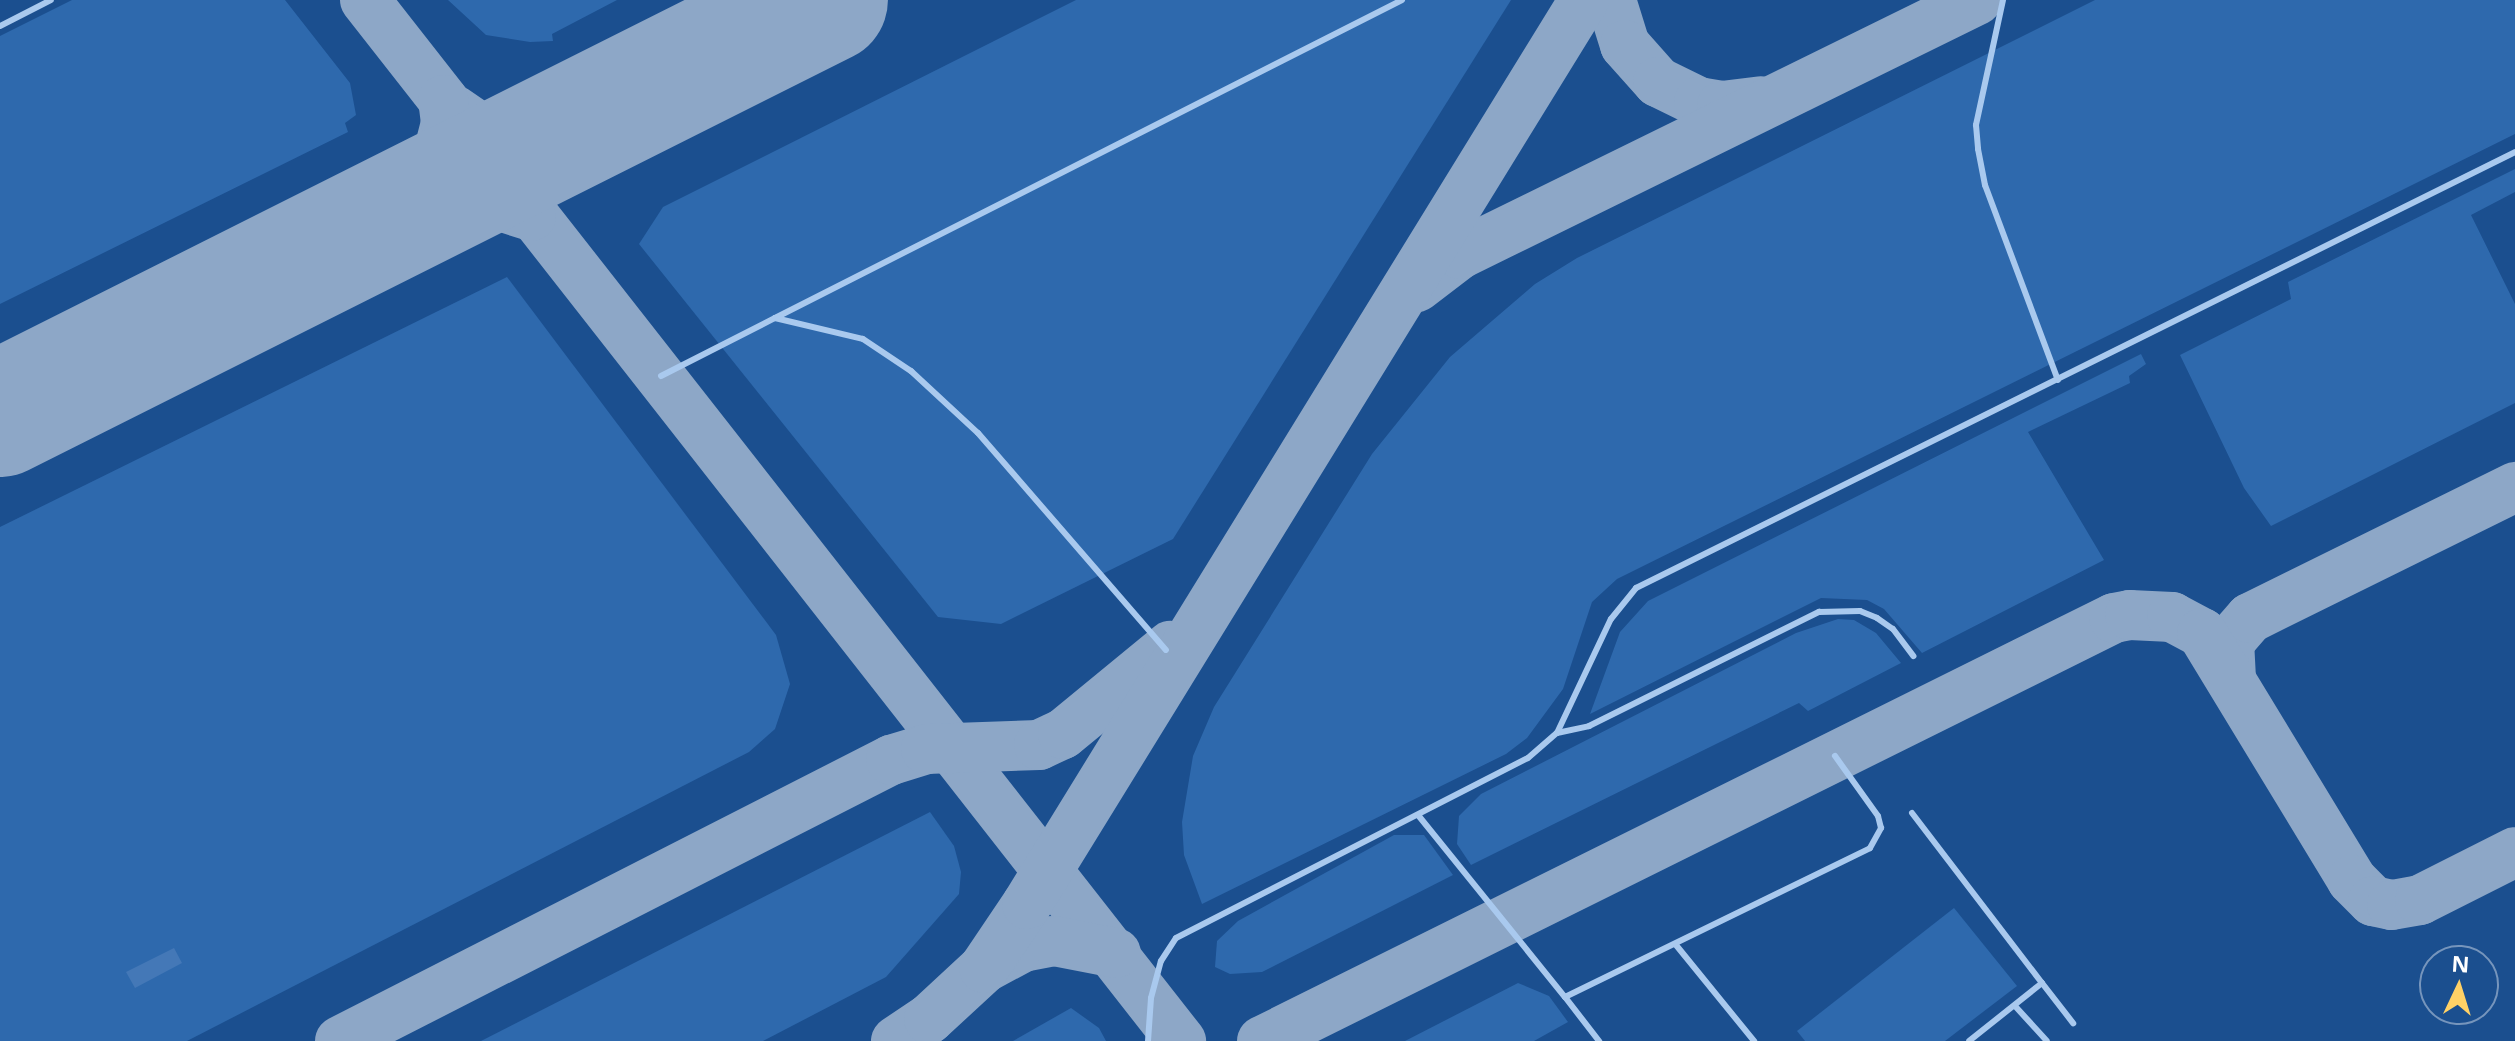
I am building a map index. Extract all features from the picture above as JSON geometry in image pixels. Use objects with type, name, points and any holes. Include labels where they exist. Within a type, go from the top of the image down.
[{"type":"lane","points":[[0,26],[51,0]]},
{"type":"lane","points":[[661,376],[1402,0]]},
{"type":"lane","points":[[2003,0],[1976,125],[1978,149],[1985,185],[2058,380]]},
{"type":"lane","points":[[1148,1041],[1154,986],[1164,954],[1176,938],[1528,758],[1557,733],[1611,619],[1636,588],[2515,152]]},
{"type":"lane","points":[[775,318],[863,339],[911,371],[978,433],[1166,650]]},
{"type":"lane","points":[[1557,733],[1589,726],[1819,612],[1860,611],[1877,618],[1893,629],[1913,656]]},
{"type":"lane","points":[[1565,997],[1839,865],[1878,839],[1878,816],[1835,756]]},
{"type":"lane","points":[[1912,813],[2073,1023]]},
{"type":"lane","points":[[1418,815],[1599,1041]]},
{"type":"lane","points":[[1676,945],[1754,1041]]},
{"type":"lane","points":[[1969,1041],[2042,983]]},
{"type":"lane","points":[[2015,1006],[2047,1041]]},
{"type":"shaded area","points":[[72,0],[285,0],[350,83],[356,115],[345,123],[348,132],[0,304],[0,36]]},
{"type":"shaded area","points":[[448,0],[617,0],[552,34],[553,41],[530,42],[486,35]]},
{"type":"shaded area","points":[[1076,0],[1511,0],[1173,539],[1001,624],[938,617],[639,244],[663,207]]},
{"type":"shaded area","points":[[2095,0],[2515,0],[2515,134],[1617,579],[1592,602],[1563,689],[1527,738],[1506,754],[1202,904],[1184,855],[1182,822],[1193,756],[1214,707],[1372,454],[1450,357],[1535,284],[1577,258]]},
{"type":"shaded area","points":[[2515,169],[2515,192],[2471,215],[2515,304],[2515,403],[2271,526],[2244,488],[2180,355],[2291,299],[2288,282]]},
{"type":"shaded area","points":[[507,277],[776,635],[790,684],[775,729],[749,752],[187,1041],[0,1041],[0,527]]},
{"type":"shaded area","points":[[2141,354],[2146,364],[2129,376],[2130,383],[2028,432],[2104,560],[1922,653],[1884,609],[1867,600],[1821,598],[1590,714],[1620,632],[1648,601]]},
{"type":"shaded area","points":[[1838,619],[1854,620],[1876,633],[1901,663],[1808,711],[1799,703],[1471,865],[1457,844],[1459,816],[1481,794],[1796,633]]},
{"type":"shaded area","points":[[930,812],[954,846],[961,872],[959,894],[886,977],[763,1041],[481,1041]]},
{"type":"shaded area","points":[[1394,835],[1424,835],[1453,875],[1262,972],[1230,974],[1215,967],[1217,941],[1238,921]]},
{"type":"shaded area","points":[[1954,908],[2017,986],[1945,1041],[1805,1041],[1797,1031]]},
{"type":"shaded area","points":[[1518,983],[1549,996],[1568,1022],[1534,1041],[1405,1041]]},
{"type":"shaded area","points":[[1071,1008],[1099,1028],[1106,1041],[1013,1041]]},
{"type":"building","points":[[174,948],[182,963],[135,988],[126,972]]},
{"type":"taxiway","points":[[365,0],[1181,1041]]},
{"type":"taxiway","points":[[896,1041],[929,1019],[984,968],[1027,904],[1584,0]]},
{"type":"taxiway","points":[[1611,0],[1625,45],[1658,82],[1699,102],[1722,106],[1761,101]]},
{"type":"taxiway","points":[[1417,287],[1460,254],[1977,0]]},
{"type":"taxiway","points":[[392,217],[436,162],[446,123],[443,100]]},
{"type":"taxiway","points":[[454,110],[489,134],[560,133]]},
{"type":"taxiway","points":[[422,201],[472,197],[531,216]]},
{"type":"taxiway","points":[[2231,679],[2229,642],[2250,618],[2515,487]]},
{"type":"taxiway","points":[[1262,1041],[2114,618],[2130,615],[2172,617],[2202,633],[2352,880],[2373,901],[2392,905],[2420,900],[2515,852]]},
{"type":"taxiway","points":[[340,1041],[891,760],[926,749],[1039,745],[1063,734],[1170,646]]},
{"type":"taxiway","points":[[984,968],[1023,947],[1054,941],[1116,953]]},
{"type":"runway","points":[[0,414],[825,0]]}]
